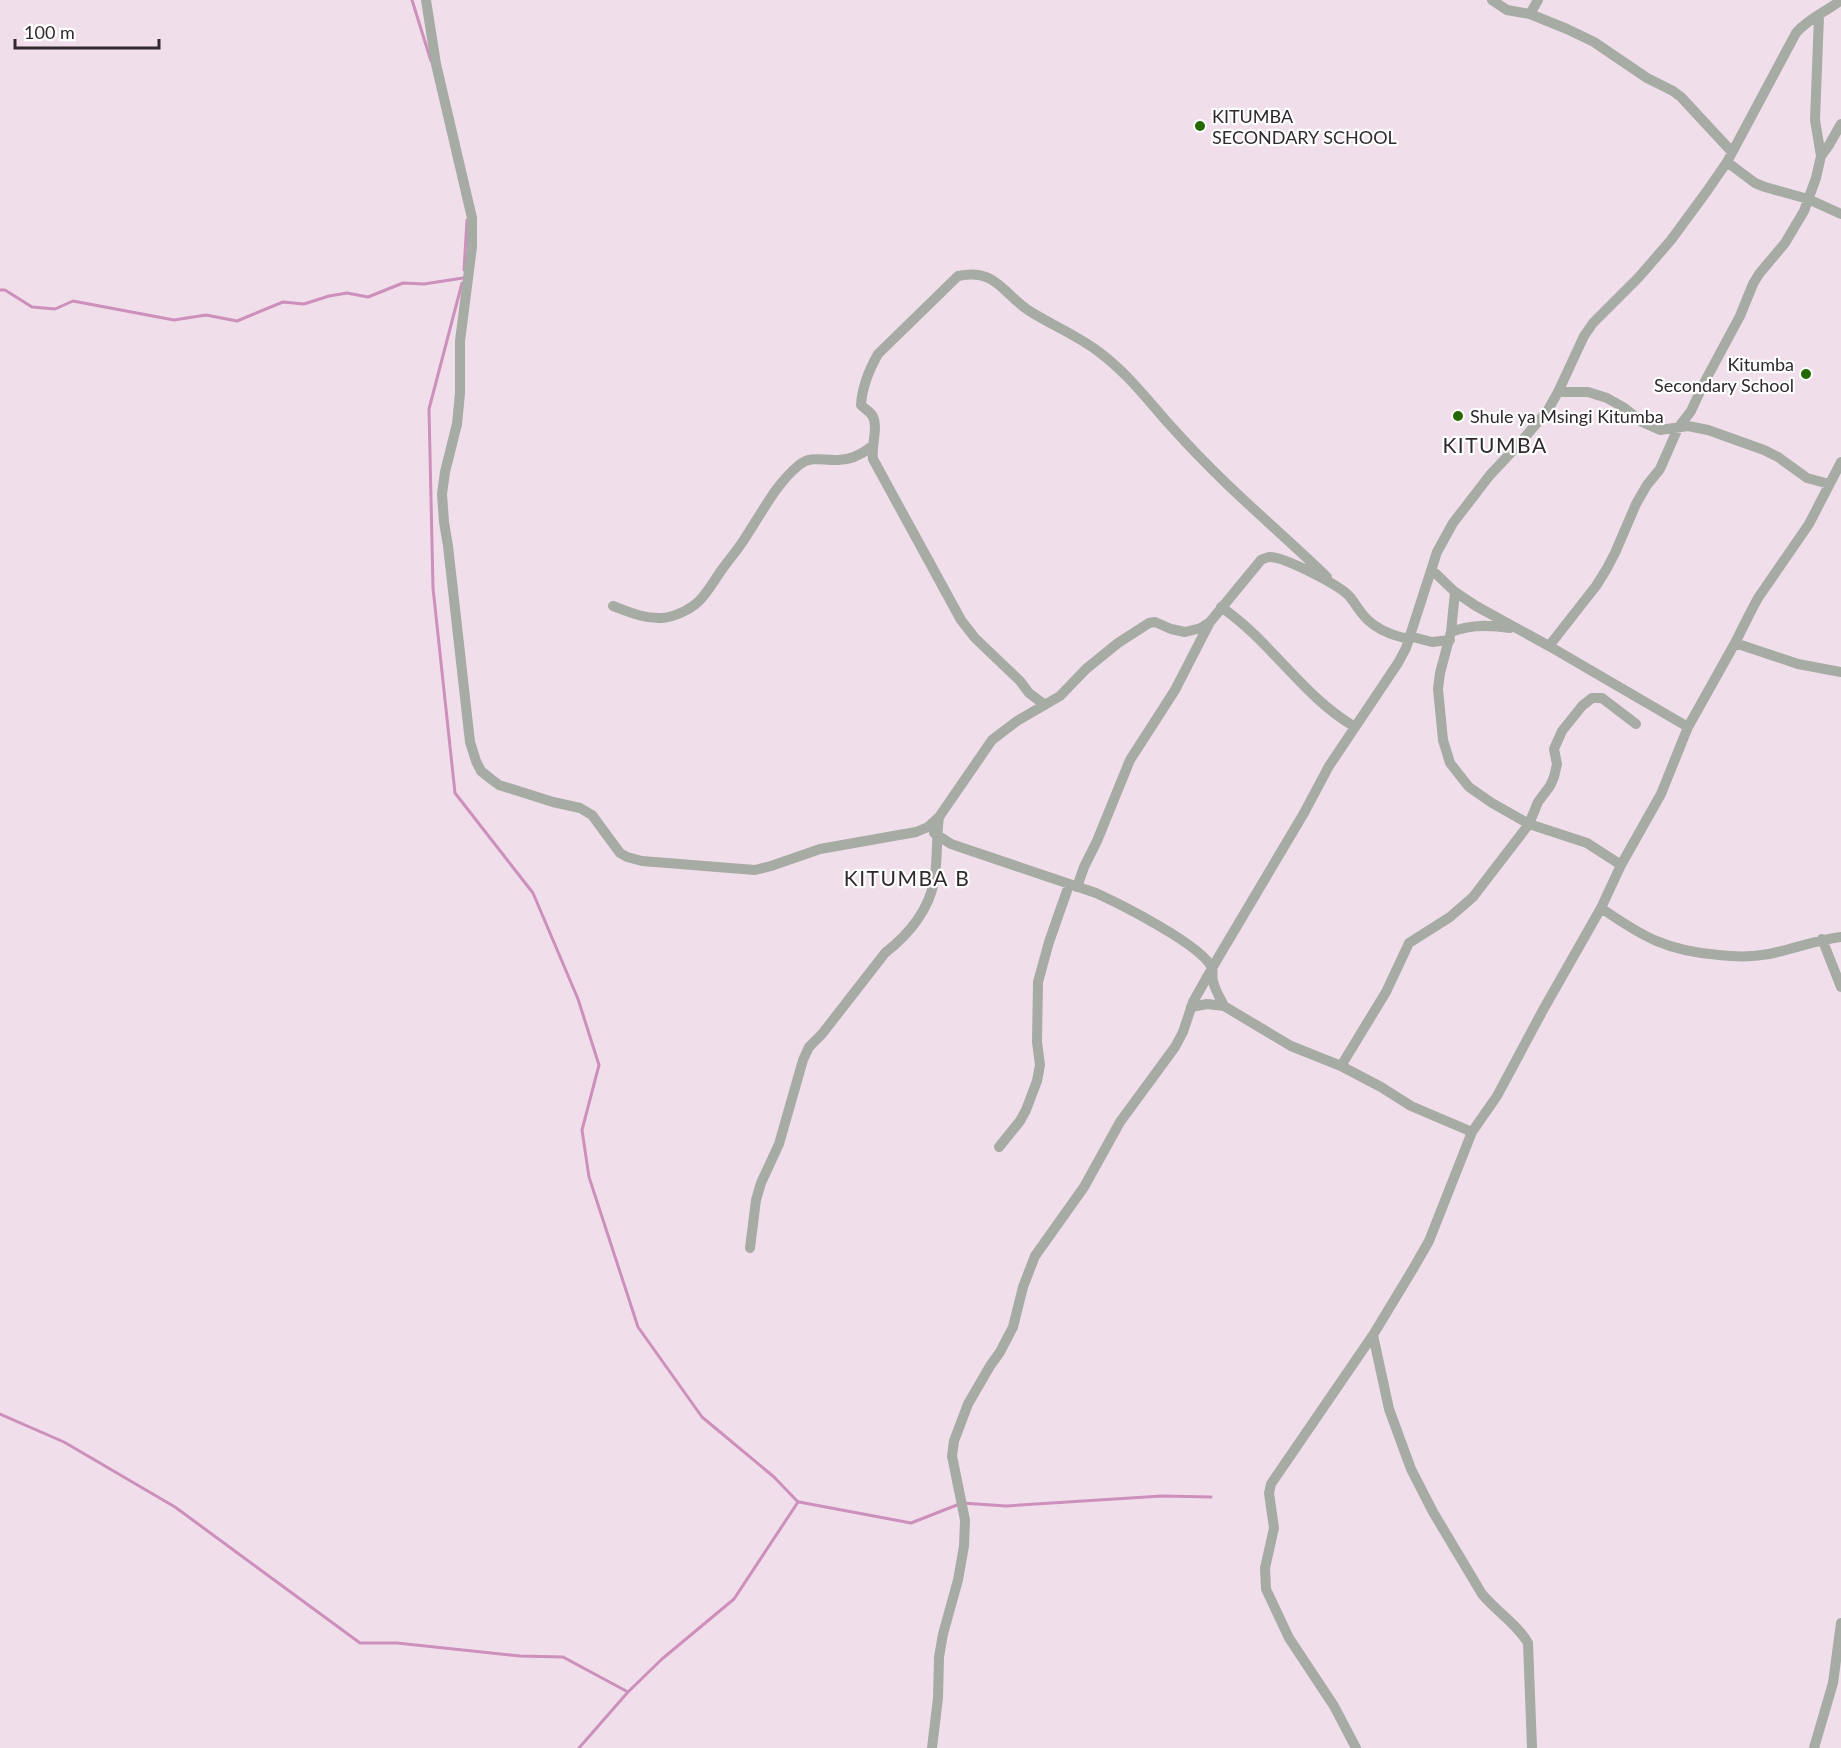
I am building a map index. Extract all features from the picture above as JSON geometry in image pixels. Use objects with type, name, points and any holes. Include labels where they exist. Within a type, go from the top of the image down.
[{"type":"street","points":[[426,0],[436,64],[472,218],[472,247],[460,341],[460,393],[457,424],[442,494],[470,742],[481,771],[499,785],[570,805],[592,815],[620,853],[627,857],[642,861],[755,870],[819,849],[928,827],[939,817],[992,740],[1017,721],[1060,696],[1086,669],[1118,643],[1149,623],[1155,622],[1185,632],[1201,628],[1210,622]]},
{"type":"street","points":[[1492,0],[1507,10],[1530,14],[1594,42],[1656,84],[1673,91],[1681,97],[1729,157],[1755,183],[1765,188],[1808,199],[1841,214]]},
{"type":"street","points":[[1530,14],[1538,0]]},
{"type":"street","points":[[932,1748],[938,1698],[939,1657],[964,1546],[965,1520],[952,1456],[954,1441],[968,1404],[1013,1328],[1023,1287],[1035,1256],[1084,1187],[1120,1122],[1175,1047],[1183,1032],[1191,1007],[1212,968],[1304,813],[1329,766],[1398,663],[1409,638],[1441,544],[1461,511],[1536,424],[1558,392],[1584,336],[1593,323],[1639,277],[1671,240],[1729,157],[1796,33],[1810,19],[1819,16],[1841,0]]},
{"type":"street","points":[[1549,646],[1606,570],[1636,504],[1660,469],[1678,428],[1691,411],[1740,316],[1753,284],[1785,243],[1804,211],[1821,156],[1815,120],[1819,16]]},
{"type":"street","points":[[1821,156],[1841,124]]},
{"type":"street","points":[[1045,705],[1029,693],[1020,681],[975,638],[961,620],[873,459],[871,447],[875,422],[861,405],[862,392],[870,367],[878,354],[958,276],[971,274],[992,279],[1028,310],[1072,333],[1100,352],[1129,378],[1211,469],[1349,596],[1361,614],[1373,625],[1390,634],[1432,642],[1450,636],[1467,626],[1519,630]]},
{"type":"street","points":[[1558,392],[1588,392],[1607,398],[1660,430],[1698,427],[1764,450],[1807,478],[1829,484]]},
{"type":"street","points":[[613,606],[640,616],[663,618],[690,608],[709,589],[747,536],[771,496],[799,465],[806,460],[851,458],[863,454],[871,447]]},
{"type":"street","points":[[1356,1748],[1334,1706],[1289,1638],[1270,1598],[1264,1578],[1274,1528],[1269,1493],[1271,1484],[1373,1335],[1429,1241],[1472,1132],[1497,1096],[1542,1010],[1601,908],[1621,865],[1661,794],[1688,727],[1736,643],[1758,598],[1809,524],[1841,462]]},
{"type":"street","points":[[999,1147],[1020,1121],[1037,1081],[1040,1065],[1037,1042],[1038,982],[1049,942],[1073,886],[1097,841],[1130,759],[1175,690],[1210,622],[1261,560],[1268,558],[1281,560],[1334,583]]},
{"type":"street","points":[[1432,570],[1455,592],[1476,606],[1688,727]]},
{"type":"street","points":[[1455,592],[1450,636],[1440,673],[1438,697],[1443,740],[1450,763],[1469,787],[1492,803],[1529,824],[1587,843],[1621,865]]},
{"type":"street","points":[[1221,607],[1248,628],[1332,713],[1355,727]]},
{"type":"street","points":[[1736,643],[1798,663],[1841,672]]},
{"type":"street","points":[[1341,1066],[1386,992],[1409,943],[1450,917],[1473,897],[1529,824],[1538,802],[1554,777],[1557,764],[1554,749],[1567,724],[1586,702],[1592,698],[1602,698],[1636,724]]},
{"type":"street","points":[[750,1248],[760,1184],[779,1144],[803,1060],[809,1047],[822,1034],[885,953],[898,943],[915,924],[924,909],[935,879],[936,835],[939,817]]},
{"type":"street","points":[[922,830],[951,844],[1118,903],[1179,938],[1212,968],[1215,986],[1224,1006]]},
{"type":"street","points":[[1601,908],[1651,939],[1682,951],[1752,956],[1769,954],[1822,939],[1841,937]]},
{"type":"street","points":[[1822,939],[1841,987]]},
{"type":"street","points":[[1191,1007],[1207,1004],[1224,1006],[1291,1046],[1341,1066],[1411,1106],[1472,1132]]},
{"type":"street","points":[[1373,1335],[1389,1409],[1402,1448],[1422,1492],[1482,1594],[1524,1636],[1528,1643],[1532,1748]]},
{"type":"street","points":[[1814,1748],[1833,1683],[1841,1623]]},
{"type":"waterway","points":[[412,0],[431,61]]},
{"type":"waterway","points":[[464,270],[467,220]]},
{"type":"waterway","points":[[0,290],[5,290],[32,307],[55,309],[73,301],[174,320],[206,315],[237,321],[283,302],[304,304],[347,293],[368,297],[403,283],[424,284],[463,278]]},
{"type":"waterway","points":[[0,1414],[64,1442],[175,1507],[360,1643],[397,1643],[520,1656],[563,1657],[628,1692],[662,1659],[734,1599],[798,1502],[774,1477],[702,1417],[638,1327],[589,1177],[582,1130],[599,1065],[578,999],[533,893],[455,793],[433,588],[429,409],[462,283]]},
{"type":"waterway","points":[[799,1502],[911,1523],[962,1503],[1006,1506],[1162,1496],[1211,1497]]},
{"type":"waterway","points":[[579,1748],[628,1692]]},
{"type":"place","name":"KITUMBA SECONDARY SCHOOL","points":[[1200,126]]},
{"type":"place","name":"Kitumba Secondary School","points":[[1806,374]]},
{"type":"place","name":"Shule ya Msingi Kitumba","points":[[1458,416]]},
{"type":"district","name":"KITUMBA","points":[[1495,444]]},
{"type":"district","name":"KITUMBA B","points":[[907,877]]}]
